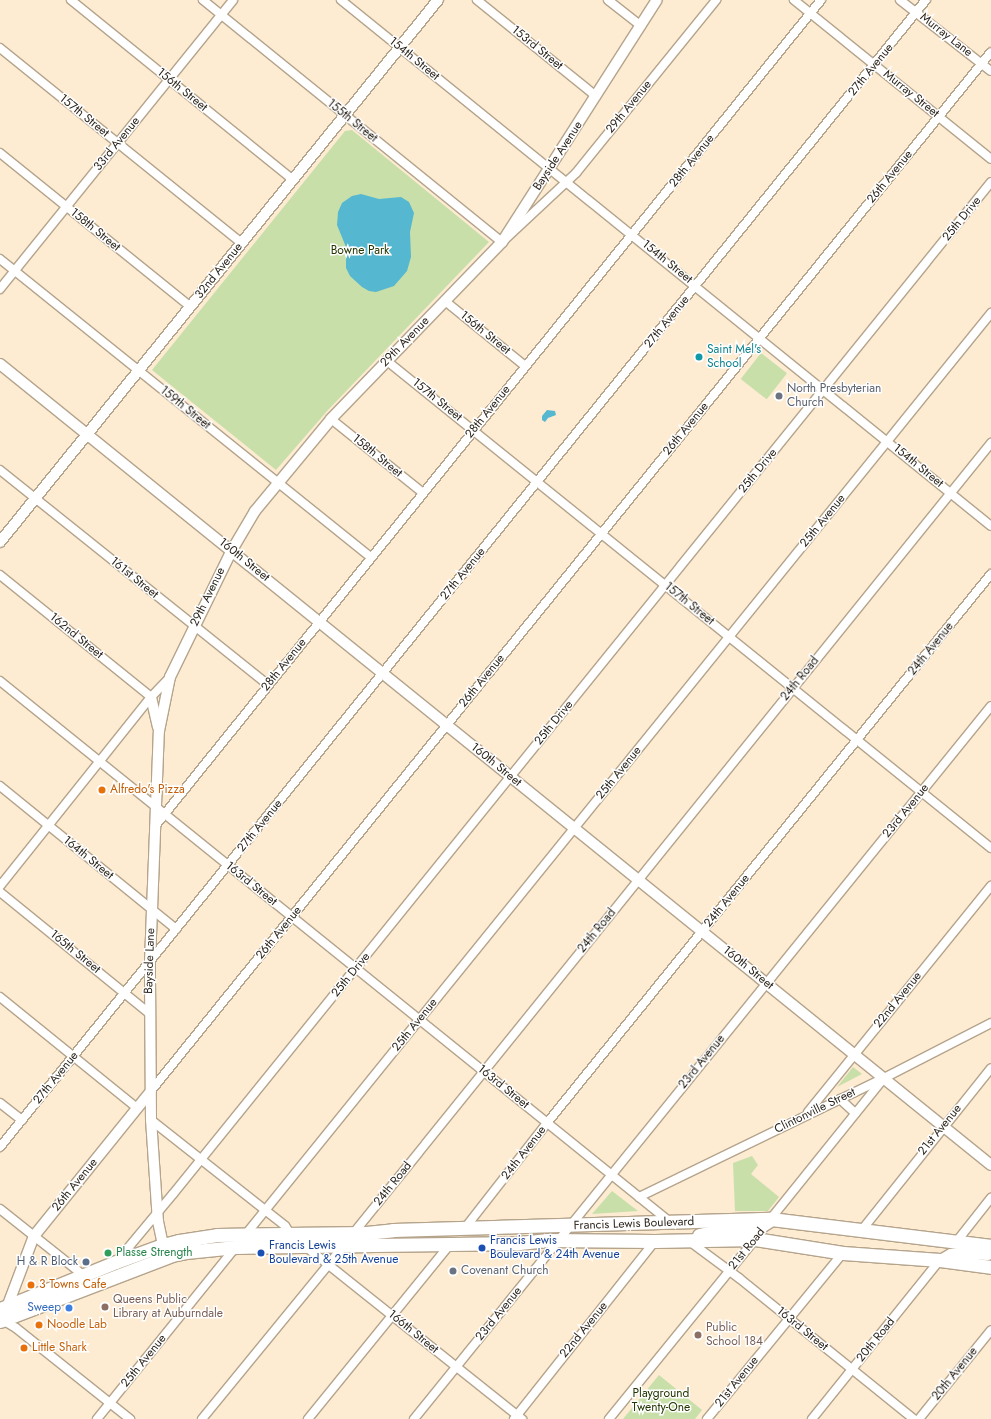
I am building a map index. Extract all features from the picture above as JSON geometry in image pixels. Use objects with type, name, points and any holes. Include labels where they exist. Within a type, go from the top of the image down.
[{"type":"main road","name":"Francis Lewis Boulevard","points":[[2,1316],[83,1275],[116,1262],[163,1245],[217,1235],[354,1233],[465,1228],[771,1219],[991,1246]]},
{"type":"main road","points":[[689,1241],[702,1234],[723,1230],[756,1229],[771,1219]]},
{"type":"main road","name":"Francis Lewis Boulevard","points":[[2,1316],[172,1255],[186,1252],[236,1247],[450,1244],[559,1240],[689,1241],[755,1239],[843,1253],[940,1260],[991,1267]]},
{"type":"main road","points":[[940,1260],[951,1255],[965,1253],[991,1254]]},
{"type":"street","name":"156th Street","points":[[71,0],[293,180]]},
{"type":"street","name":"155th Street","points":[[203,0],[502,242]]},
{"type":"street","name":"33rd Avenue","points":[[0,288],[234,0]]},
{"type":"street","name":"154th Street","points":[[341,0],[824,389],[991,526]]},
{"type":"street","name":"32nd Avenue","points":[[0,542],[438,0]]},
{"type":"street","name":"153rd Street","points":[[477,0],[596,96]]},
{"type":"street","points":[[608,0],[640,26]]},
{"type":"street","name":"Bayside Avenue","points":[[445,301],[502,242],[657,0]]},
{"type":"street","name":"29th Avenue","points":[[502,242],[579,170],[716,0]]},
{"type":"street","name":"Murray Street","points":[[794,0],[991,159]]},
{"type":"street","name":"28th Avenue","points":[[155,826],[822,0]]},
{"type":"street","name":"Murray Lane","points":[[900,0],[991,71]]},
{"type":"street","name":"27th Avenue","points":[[0,1147],[926,0]]},
{"type":"street","name":"157th Street","points":[[0,48],[242,243]]},
{"type":"street","name":"26th Avenue","points":[[2,1316],[34,1236],[991,52]]},
{"type":"street","name":"158th Street","points":[[0,153],[191,307]]},
{"type":"street","name":"25th Drive","points":[[116,1262],[201,1160],[991,182]]},
{"type":"street","name":"159th Street","points":[[0,259],[371,557]]},
{"type":"street","name":"156th Street","points":[[445,301],[525,366]]},
{"type":"street","name":"29th Avenue","points":[[0,886],[151,697],[170,677],[232,550],[255,511],[277,482],[331,419],[445,301]]},
{"type":"street","name":"25th Avenue","points":[[246,1234],[991,313]]},
{"type":"street","name":"157th Street","points":[[388,360],[991,848]]},
{"type":"street","name":"160th Street","points":[[0,364],[991,1165]]},
{"type":"street","name":"158th Street","points":[[331,419],[423,493]]},
{"type":"street","name":"24th Road","points":[[202,1419],[327,1264],[354,1233],[991,443]]},
{"type":"street","name":"161st Street","points":[[0,470],[268,685]]},
{"type":"street","name":"24th Avenue","points":[[465,1228],[547,1123],[991,574]]},
{"type":"street","name":"162nd Street","points":[[0,575],[151,697]]},
{"type":"street","name":"Bayside Lane","points":[[163,1245],[157,1214],[151,1120],[149,1013],[159,731],[170,677]]},
{"type":"street","name":"163rd Street","points":[[0,681],[610,1175],[671,1222]]},
{"type":"street","points":[[151,697],[159,731]]},
{"type":"street","name":"23rd Avenue","points":[[414,1419],[991,706]]},
{"type":"street","name":"164th Street","points":[[0,786],[176,929]]},
{"type":"street","name":"22nd Avenue","points":[[806,1115],[991,886]]},
{"type":"street","name":"165th Street","points":[[0,892],[149,1013]]},
{"type":"street","points":[[0,997],[137,1108]]},
{"type":"street","name":"Clintonville Street","points":[[639,1197],[884,1078],[991,1023]]},
{"type":"street","name":"21st Avenue","points":[[861,1231],[943,1126],[991,1068]]},
{"type":"street","name":"21st Road","points":[[609,1419],[884,1078]]},
{"type":"street","points":[[840,1099],[856,1114]]},
{"type":"street","points":[[0,1103],[22,1120]]},
{"type":"street","points":[[151,1120],[285,1226],[290,1233]]},
{"type":"street","points":[[957,1241],[991,1198]]},
{"type":"street","points":[[0,1208],[83,1275]]},
{"type":"street","name":"22nd Avenue","points":[[517,1418],[655,1241]]},
{"type":"street","name":"163rd Street","points":[[689,1241],[729,1271],[914,1419]]},
{"type":"street","points":[[308,1419],[450,1244]]},
{"type":"street","name":"166th Street","points":[[304,1246],[456,1366],[517,1418]]},
{"type":"street","name":"25th Avenue","points":[[97,1419],[236,1247]]},
{"type":"street","name":"21st Avenue","points":[[707,1419],[843,1253]]},
{"type":"street","name":"20th Road","points":[[812,1419],[940,1260]]},
{"type":"street","points":[[2,1316],[130,1419]]},
{"type":"street","name":"20th Avenue","points":[[919,1419],[991,1330]]},
{"type":"green space","name":"Bowne Park","points":[[352,130],[489,242],[328,410],[276,470],[152,370],[345,131]]},
{"type":"green space","points":[[761,353],[787,373],[767,399],[741,379]]},
{"type":"green space","points":[[853,1067],[862,1074],[837,1087]]},
{"type":"green space","points":[[752,1156],[758,1165],[751,1174],[779,1197],[768,1211],[735,1211],[733,1163]]},
{"type":"green space","points":[[612,1191],[638,1211],[592,1214]]},
{"type":"green space","name":"Playground Twenty-One","points":[[659,1375],[702,1410],[695,1419],[623,1419]]},
{"type":"water","points":[[361,194],[379,199],[401,197],[409,202],[414,213],[410,232],[411,257],[407,271],[394,286],[376,292],[369,291],[362,287],[350,276],[346,268],[346,247],[337,225],[338,212],[342,203],[352,196]]},
{"type":"water","points":[[547,410],[555,411],[556,415],[548,418],[545,422],[542,420],[542,416]]},
{"type":"place","name":"Saint Mel's School","points":[[699,357]]},
{"type":"place","name":"North Presbyterian Church","points":[[779,396]]},
{"type":"place","name":"Alfredo's Pizza","points":[[102,790]]},
{"type":"place","name":"Francis Lewis Boulevard & 24th Avenue","points":[[482,1248]]},
{"type":"place","name":"Plasse Strength","points":[[108,1253]]},
{"type":"place","name":"Francis Lewis Boulevard & 25th Avenue","points":[[261,1253]]},
{"type":"place","name":"H & R Block","points":[[86,1262]]},
{"type":"place","name":"Covenant Church","points":[[453,1271]]},
{"type":"place","name":"3 Towns Cafe","points":[[31,1285]]},
{"type":"place","name":"Queens Public Library at Auburndale","points":[[105,1307]]},
{"type":"place","name":"Sweep","points":[[69,1308]]},
{"type":"place","name":"Noodle Lab","points":[[39,1325]]},
{"type":"place","name":"Public School 184","points":[[698,1335]]},
{"type":"place","name":"Little Shark","points":[[24,1348]]}]
